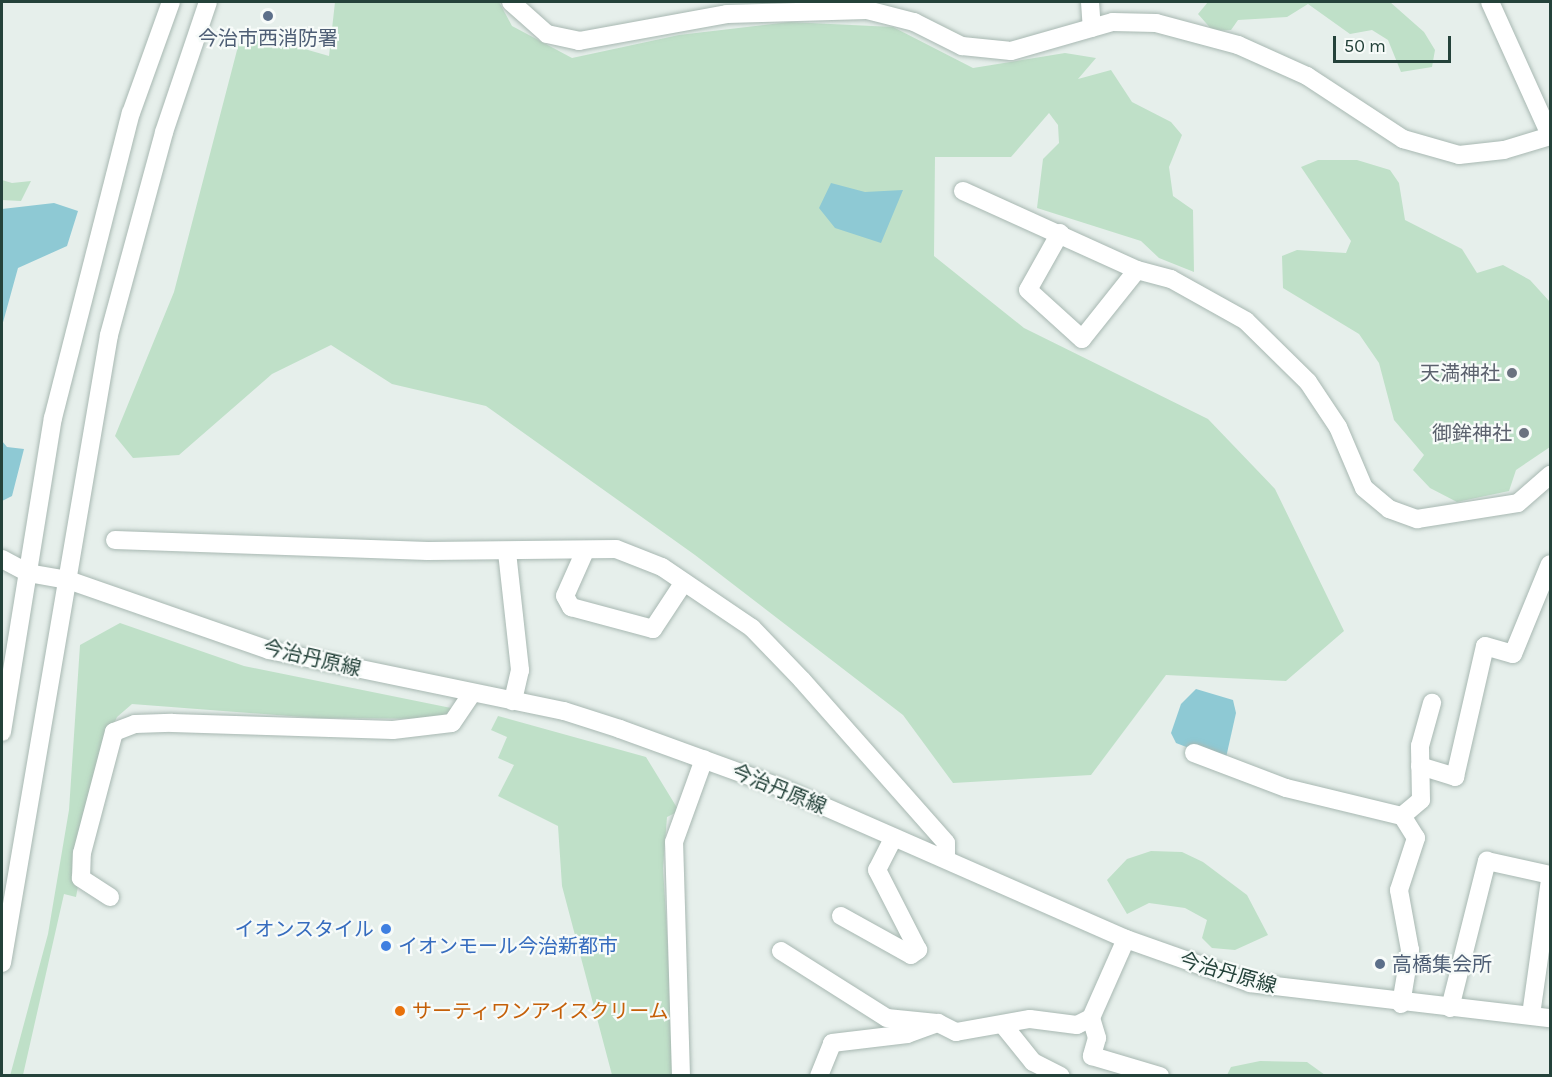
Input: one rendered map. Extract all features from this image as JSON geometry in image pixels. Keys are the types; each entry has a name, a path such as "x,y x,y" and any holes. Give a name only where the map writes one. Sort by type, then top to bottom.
{"street":[{"path":"2,732 53,418 131,113 171,2"},
{"path":"2,963 109,336 164,132 208,2"},
{"path":"511,2 547,34 579,41 727,14 823,6 867,10 914,22 962,46 1011,51 1113,22 1156,23 1238,45 1307,76 1403,139 1459,155 1504,150 1551,136 1490,2"},
{"path":"1090,2 1092,28"},
{"path":"963,191 1060,233 1137,270 1211,299 1276,347 1308,382 1338,427 1364,488 1389,509 1417,519 1518,503 1551,475"},
{"path":"1060,233 1028,290 1082,339 1137,270"},
{"path":"115,540 507,552 616,549 684,582 752,628 802,680 946,843 946,859"},
{"path":"585,550 565,596 571,607 653,629 684,582"},
{"path":"507,552 520,670 513,701"},
{"name":"今治丹原線","path":"2,559 28,573 68,580 268,650 575,715 704,759 946,859 1126,939 1250,983 1401,1004 1551,1018"},
{"path":"1420,766 1455,777 1485,646 1513,654 1551,564"},
{"path":"110,897 81,878 82,853 114,732 135,724 172,723 393,730 452,723 472,693"},
{"path":"1402,816 1421,800 1420,746 1432,703"},
{"path":"1194,753 1286,788 1402,816 1416,838 1399,890 1410,950 1401,1004"},
{"path":"681,1076 674,842 704,759"},
{"path":"841,916 911,955 918,950 876,870 893,838"},
{"path":"1450,1008 1487,861 1551,877 1530,1015"},
{"path":"781,951 887,1018 938,1023 956,1032 1004,1026 1030,1018 1077,1025 1091,1018 1126,939"},
{"path":"1091,1018 1097,1038 1092,1056 1160,1076"},
{"path":"819,1076 832,1042 907,1034 938,1023"},
{"path":"1004,1026 1033,1062 1061,1076"}],"green space":[{"path":"335,2 499,2 512,26 572,58 679,35 789,22 893,27 973,68 1065,53 1096,58 1078,79 1111,70 1132,102 1171,122 1182,135 1169,167 1173,196 1193,210 1194,272 1159,258 1141,241 1037,208 1043,159 1059,143 1058,125 1049,113 1011,157 935,157 934,256 1024,328 1208,419 1275,489 1344,631 1286,681 1166,675 1091,775 953,783 903,715 695,555 486,406 392,384 331,345 272,374 179,455 133,458 115,436 174,292 242,31 329,56"},
{"path":"1208,2 1390,2 1424,32 1435,50 1432,67 1401,72 1388,40 1372,30 1350,34 1308,4 1287,17 1238,20 1231,30 1213,31 1198,14"},
{"path":"1318,160 1357,160 1390,170 1399,183 1405,220 1462,249 1477,273 1503,265 1530,280 1550,302 1550,447 1516,470 1509,491 1457,502 1430,488 1413,470 1424,455 1394,420 1379,363 1359,334 1283,288 1282,256 1297,250 1346,253 1351,241 1301,167"},
{"path":"2,180 12,183 31,181 21,201 2,200"},
{"path":"120,623 244,666 456,709 446,719 316,718 132,704 117,717 105,742 76,897 64,894 23,1075 10,1076 48,934 69,810 80,645"},
{"path":"498,716 646,757 679,811 667,817 663,868 676,1075 612,1075 562,886 558,826 498,796 514,765 498,758 507,737 491,730"},
{"path":"1151,851 1182,852 1203,862 1247,895 1268,935 1235,950 1212,948 1202,938 1207,920 1185,908 1149,903 1127,914 1107,880 1127,859"},
{"path":"1260,1061 1307,1062 1325,1075 1227,1075 1231,1067"}],"water":[{"path":"831,183 865,192 903,190 881,243 835,228 819,208"},
{"path":"54,203 78,211 67,246 18,268 2,326 2,209"},
{"path":"2,441 7,447 24,449 12,496 2,501"},
{"path":"1196,689 1233,700 1236,713 1225,762 1176,743 1171,733 1181,704"}],"place":[{"name":"今治市西消防署","path":"268,16"},
{"name":"天満神社","path":"1512,373"},
{"name":"御鉾神社","path":"1524,433"},
{"name":"イオンスタイル","path":"386,929"},
{"name":"イオンモール今治新都市","path":"386,946"},
{"name":"高橋集会所","path":"1380,964"},
{"name":"サーティワンアイスクリーム","path":"400,1011"}]}
